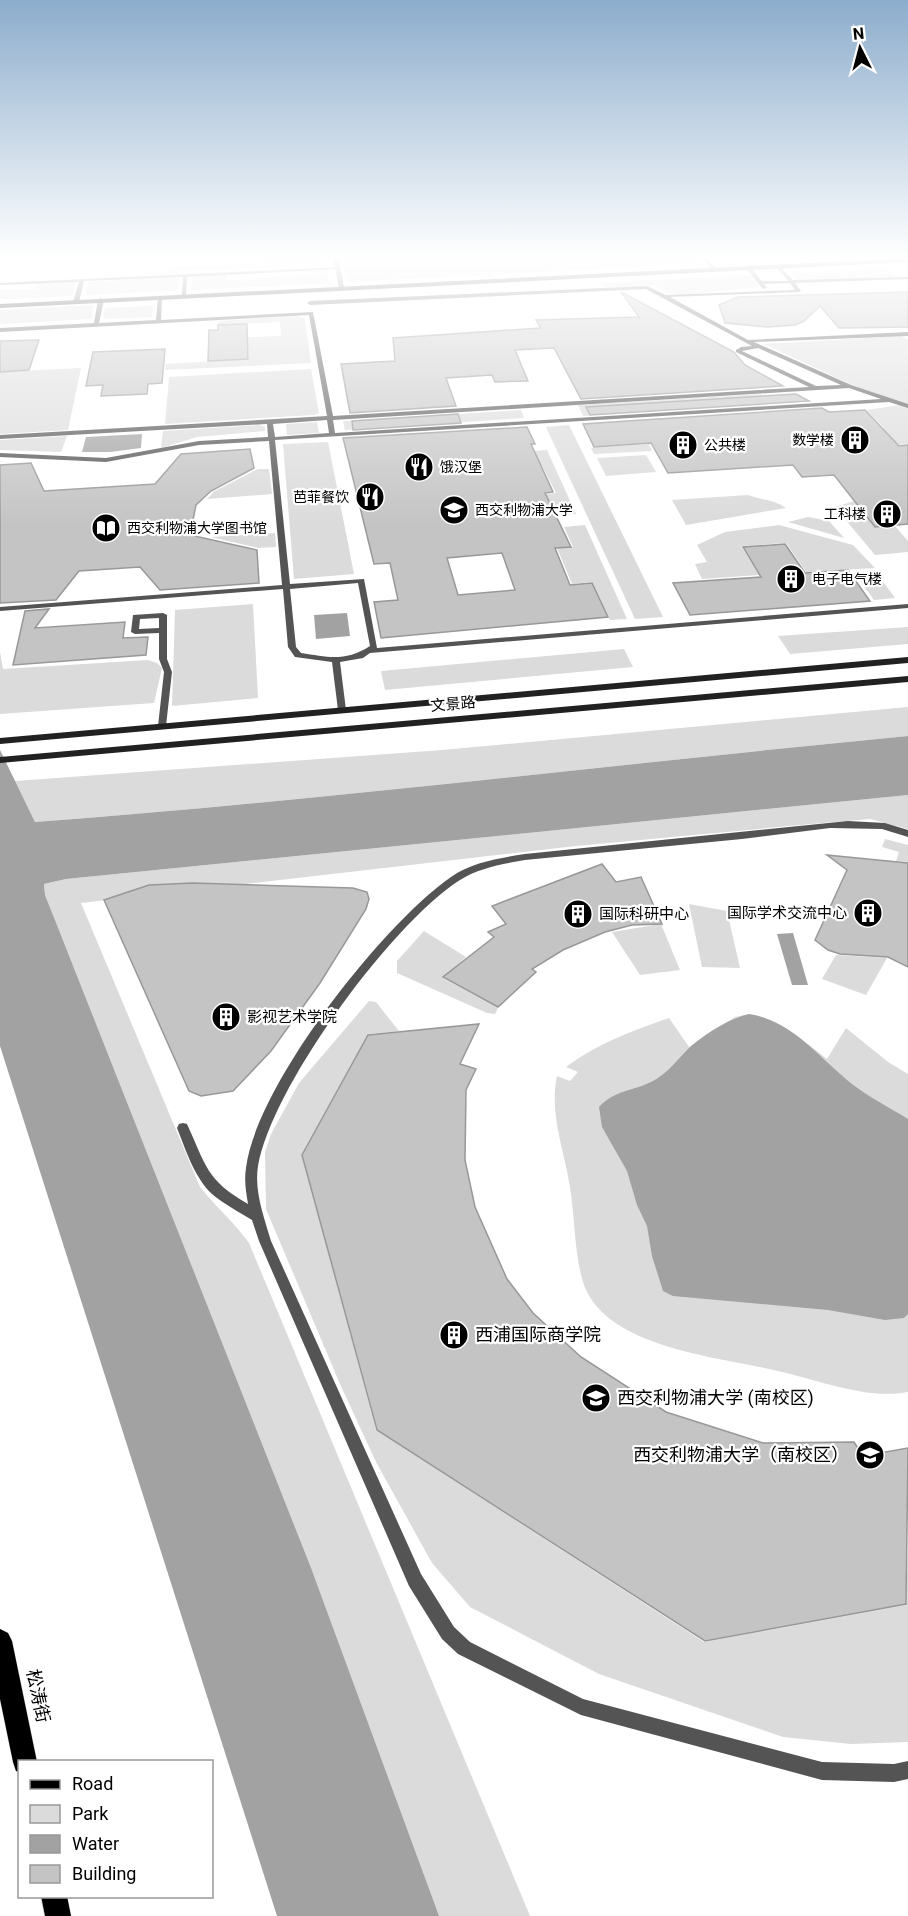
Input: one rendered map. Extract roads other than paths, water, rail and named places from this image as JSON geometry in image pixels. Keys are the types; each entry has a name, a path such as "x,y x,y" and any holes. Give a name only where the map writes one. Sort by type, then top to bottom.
{"main road":[{"name":"文景路","path":"3,740 908,660"},
{"name":"文景路","path":"4,760 908,679"},
{"name":"松涛街","path":"0,1641 25,1760"},
{"path":"54,1898 58,1916"}],"lane":[{"path":"317,346 332,435"},
{"path":"817,388 738,351 742,348 761,347 849,386 908,406"},
{"path":"0,437 849,386"},
{"path":"0,455 106,460 200,443 888,400"},
{"path":"565,404 573,419"},
{"path":"531,406 538,421"},
{"path":"0,609 286,586 361,581 374,648 360,656 336,660 298,655 292,647 286,586 272,438 270,422"},
{"path":"369,651 908,606"},
{"path":"162,726 168,672 163,659 163,630"},
{"path":"336,660 342,710"},
{"path":"908,834 884,826 833,827 553,854 499,862 457,877 428,901 364,966 273,1102 252,1163 251,1190 265,1241 415,1580 448,1633 464,1648 581,1707 822,1771 894,1773 908,1770"},
{"path":"183,1128 204,1179 217,1193 257,1216"}],"water":[{"path":"142,434 141,448 110,452 82,452 86,437"},
{"path":"347,613 350,636 316,639 314,615"},
{"path":"908,736 908,795 66,879 44,884 45,895 311,1568 439,1916 277,1916 0,1046 0,750 35,822 363,793"},
{"path":"793,933 808,985 792,985 777,934"},
{"path":"749,1014 765,1018 792,1032 852,1084 908,1119 908,1314 904,1318 885,1320 828,1310 673,1296 663,1291 652,1256 647,1226 637,1205 627,1171 602,1127 599,1107 611,1097 658,1078 701,1038 724,1024"}],"place":[{"name":"数学楼","path":"855,440"},
{"name":"公共楼","path":"683,445"},
{"name":"饿汉堡","path":"419,467"},
{"name":"芭菲餐饮","path":"370,497"},
{"name":"西交利物浦大学","path":"454,510"},
{"name":"工科楼","path":"887,514"},
{"name":"西交利物浦大学图书馆","path":"106,528"},
{"name":"电子电气楼","path":"791,579"},
{"name":"国际学术交流中心","path":"868,913"},
{"name":"国际科研中心","path":"578,914"},
{"name":"影视艺术学院","path":"226,1017"},
{"name":"西浦国际商学院","path":"454,1335"},
{"name":"西交利物浦大学 (南校区)","path":"596,1398"},
{"name":"西交利物浦大学（南校区）","path":"870,1455"}]}
